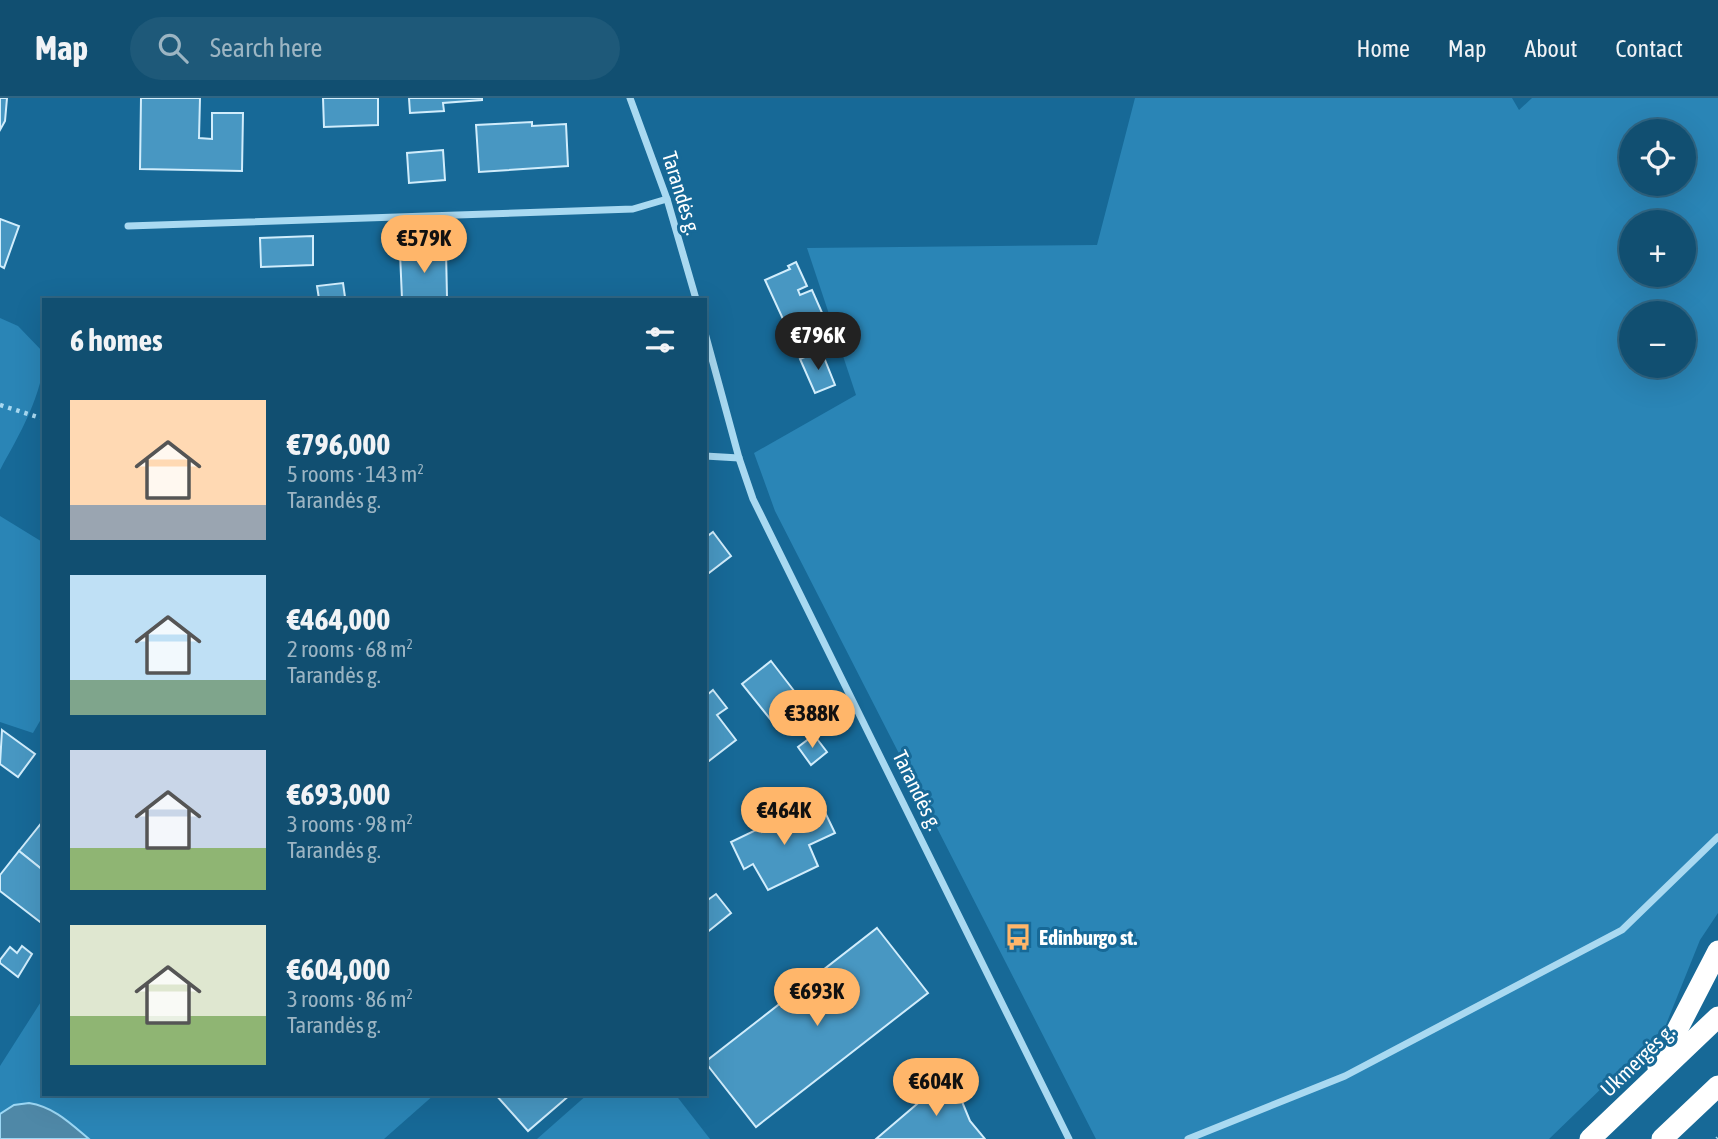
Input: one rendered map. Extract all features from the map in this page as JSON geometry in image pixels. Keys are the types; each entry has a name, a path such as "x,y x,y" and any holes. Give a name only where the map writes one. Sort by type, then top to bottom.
{"highway":[{"path":"1651,1081 1718,951"},
{"name":"Ukmergės g.","path":"1590,1139 1718,1017"},
{"path":"1662,1139 1718,1086"}],"street":[{"name":"Tarandės g.","path":"631,98 667,199 696,298"},
{"path":"128,226 633,209 667,199"},
{"name":"Tarandės g.","path":"707,340 753,499 1069,1139"},
{"path":"707,456 739,458"},
{"path":"1188,1139 1345,1076 1622,930 1718,837"}],"path":[{"path":"0,405 42,418"}],"shaded area":[{"path":"1135,98 1512,98 1519,110 1532,98 1718,98 1718,913 1700,940 1665,1027 1549,1139 1096,1139 775,511 754,453 856,395 807,248 1097,245"},
{"path":"0,318 18,326 42,351 42,373 35,399 0,470"},
{"path":"0,516 42,542 42,717 33,733 0,722"},
{"path":"42,1000 42,1096 433,1096 384,1139 89,1139 48,1109 26,1105 0,1114 0,1066"},
{"path":"586,1096 677,1096 710,1139 537,1139"},
{"path":"29,1103 54,1112 89,1139 0,1139 0,1114 14,1105"}],"building":[{"path":"0,98 7,98 5,121 0,130"},
{"path":"141,98 200,98 199,138 212,139 212,113 243,113 242,171 140,169"},
{"path":"323,98 378,98 378,125 324,127"},
{"path":"409,98 482,100 443,103 444,111 410,113"},
{"path":"532,122 532,126 566,124 568,166 479,172 476,125"},
{"path":"443,150 445,180 409,183 407,153"},
{"path":"0,219 19,226 4,268 0,266"},
{"path":"313,236 313,265 261,267 260,238"},
{"path":"446,251 447,297 402,298 400,253"},
{"path":"796,262 807,286 798,290 800,295 812,290 823,315 788,330 765,280 790,269 788,266"},
{"path":"343,283 345,297 319,298 317,286"},
{"path":"824,317 834,339 799,355 789,333"},
{"path":"821,350 835,385 815,393 800,359"},
{"path":"713,532 731,556 707,574 707,536"},
{"path":"771,661 798,696 793,700 802,712 779,730 742,684"},
{"path":"713,690 727,708 717,715 736,740 707,762 707,695"},
{"path":"2,730 35,754 18,777 0,764"},
{"path":"814,735 827,752 811,765 798,747"},
{"path":"821,804 835,833 809,845 818,866 768,890 753,864 744,869 731,842 760,828 762,832"},
{"path":"42,822 42,869 19,851"},
{"path":"19,851 42,869 42,923 0,891 0,875"},
{"path":"716,894 731,913 707,932 707,901"},
{"path":"877,928 928,993 756,1127 707,1065 707,1060"},
{"path":"22,946 32,954 18,977 0,963 0,960 10,947 17,953"},
{"path":"951,1075 970,1121 985,1139 876,1139"},
{"path":"497,1096 569,1096 528,1131"}],"place":[{"name":"Edinburgo st.","path":"1018,937"}]}
